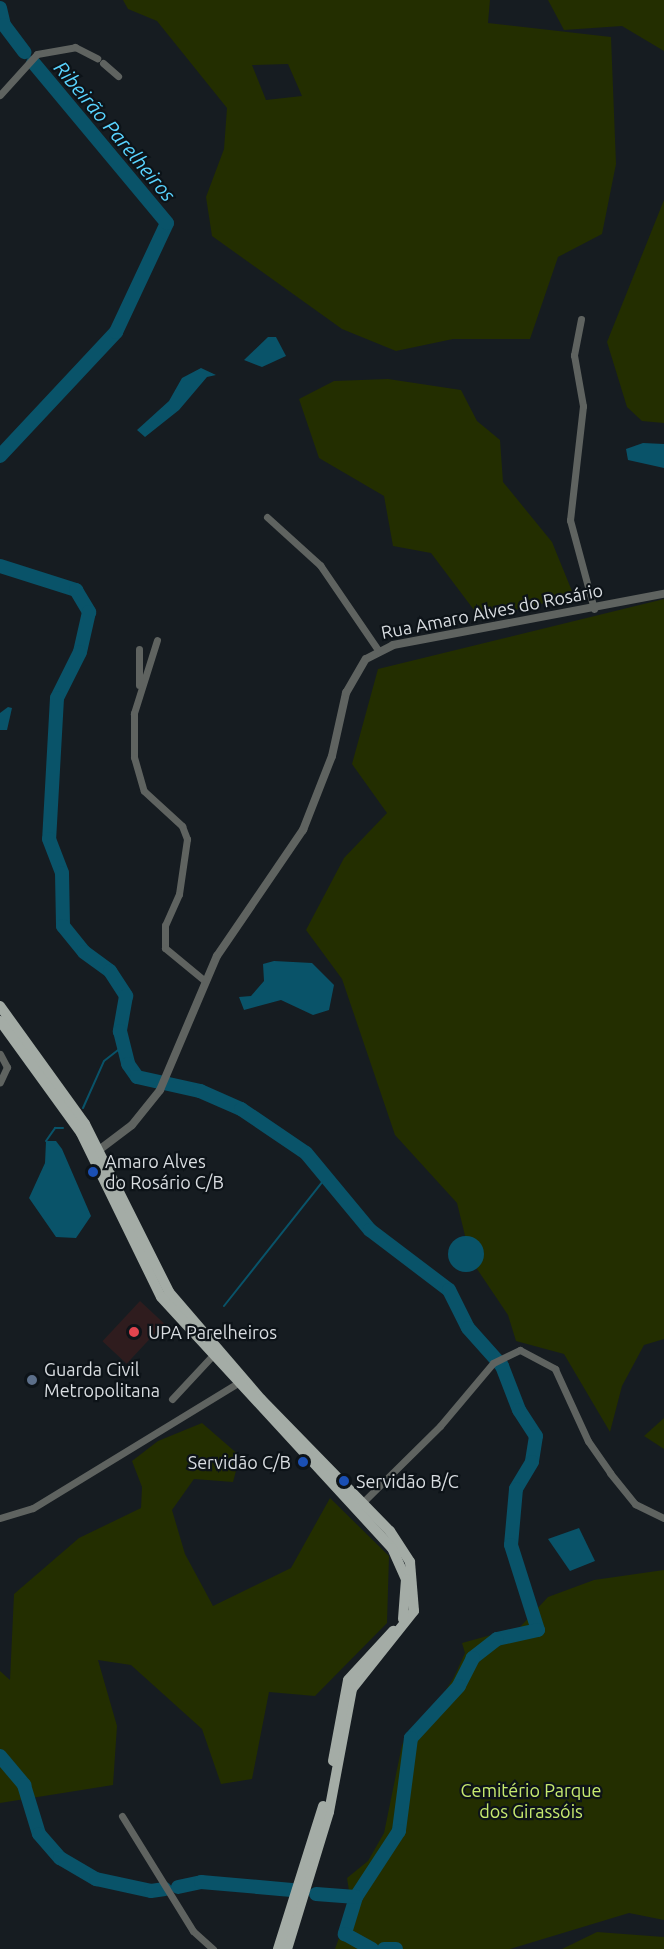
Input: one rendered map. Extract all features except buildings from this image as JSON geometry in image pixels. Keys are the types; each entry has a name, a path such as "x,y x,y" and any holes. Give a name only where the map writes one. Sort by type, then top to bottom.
{"main road":[{"path":"0,1006 95,1153 154,1269 258,1402 410,1562 414,1611 352,1689 329,1812 286,1949"},
{"path":"0,1021 95,1153 154,1286 236,1384 258,1402"},
{"path":"278,1949 324,1804 346,1687 407,1609 402,1566 359,1506"}],"street":[{"path":"0,94 37,54 75,47 100,61 118,76"},
{"path":"581,319 574,355 584,399 570,520 594,609"},
{"path":"267,517 320,565 378,650"},
{"name":"Rua Amaro Alves do Rosário","path":"95,1153 132,1125 160,1090 173,1065 205,981 246,909 303,830 332,756 348,687 378,650 664,594"},
{"path":"138,690 158,640"},
{"path":"139,649 138,690 132,730 140,781 156,808 182,826 187,839 179,894 163,937 172,958 205,981"},
{"path":"0,1054 7,1067 0,1082"},
{"path":"359,1506 493,1363 503,1355 520,1350 545,1359 610,1473 635,1504 664,1518"},
{"path":"172,1399 212,1356"},
{"path":"0,1518 33,1508 236,1384"},
{"path":"122,1816 193,1930 213,1949"}],"shaded area":[{"name":"UPA Parelheiros","path":"140,1301 164,1324 127,1364 102,1341"}],"green space":[{"path":"123,0 490,0 488,23 611,37 616,164 602,234 558,257 530,339 453,339 396,351 342,329 212,236 206,197 224,149 227,108 157,21 128,9","holes":["288,64 302,96 266,100 252,65"]},
{"path":"548,0 664,0 664,51 622,26 564,30"},
{"path":"664,200 664,423 642,421 627,407 607,342"},
{"path":"388,379 461,390 477,421 500,440 503,482 552,542 574,596 480,618 431,553 393,546 384,496 319,458 299,399 334,381"},
{"path":"664,599 664,1339 644,1345 622,1386 610,1432 564,1354 516,1341 508,1315 471,1260 457,1203 395,1135 342,979 306,930 344,858 387,813 352,764 378,669"},
{"path":"664,1418 664,1449 644,1436"},
{"path":"202,1423 240,1456 233,1482 194,1479 172,1510 185,1554 213,1606 291,1568 330,1498 389,1556 387,1623 315,1696 269,1692 252,1779 221,1784 202,1729 131,1665 98,1660 117,1726 113,1785 0,1803 0,1671 10,1680 14,1594 79,1538 141,1508 142,1487 132,1461 158,1441"},
{"name":"Cemitério Parque dos Girassóis","path":"664,1570 664,1920 629,1913 510,1949 335,1949 351,1904 347,1878 368,1861 384,1833 402,1745 409,1732 426,1722 454,1677 465,1653 462,1643 520,1627 548,1597 594,1580"},
{"path":"597,1932 664,1937 664,1949 562,1949"}],"water":[{"path":"268,337 276,337 286,356 262,367 244,360"},
{"path":"201,368 216,375 207,377 179,410 145,437 137,430 169,401 182,378"},
{"path":"643,443 664,444 664,468 628,460 626,449"},
{"path":"8,707 12,708 7,730 0,730 0,713"},
{"path":"274,961 312,963 334,985 329,1010 313,1015 281,1000 244,1010 239,997 251,996 264,981 263,964"},
{"path":"46,1141 56,1141 62,1149 91,1216 76,1238 56,1237 29,1198 45,1163"},
{"path":"466,1236 479,1241 484,1254 479,1267 466,1272 453,1267 448,1254 453,1241"},
{"path":"579,1528 595,1561 570,1571 548,1539"}],"waterway":[{"name":"Ribeirão Parelheiros","path":"0,8 4,25 24,52"},
{"name":"Ribeirão Parelheiros","path":"0,456 116,332 167,223 33,62"},
{"name":"Ribeirão Parelheiros","path":"0,566 76,590 89,612 80,652 57,698 49,839 62,873 63,926 84,952 110,971 126,996 120,1031 128,1064 137,1077 200,1091 241,1109 306,1153 370,1230 449,1290 468,1328 502,1366 519,1410 536,1436 532,1462 516,1489 511,1545 538,1630 497,1639 473,1658 459,1686 411,1738 399,1831 356,1897 345,1934 372,1949"},
{"path":"83,1108 104,1061 123,1046"},
{"path":"46,1141 55,1128 63,1128"},
{"path":"224,1306 327,1176"},
{"path":"0,1756 24,1785 39,1834 60,1858 96,1879 151,1891 165,1889"},
{"path":"178,1887 201,1882 292,1890"},
{"path":"316,1894 356,1897"},
{"name":"Ribeirão Parelheiros","path":"384,1949 396,1949"}],"place":[{"name":"Amaro Alves do Rosário C/B","path":"93,1172"},
{"name":"UPA Parelheiros","path":"134,1332"},
{"name":"Guarda Civil Metropolitana","path":"32,1380"},
{"name":"Servidão C/B","path":"303,1462"},
{"name":"Servidão B/C","path":"344,1481"}]}
